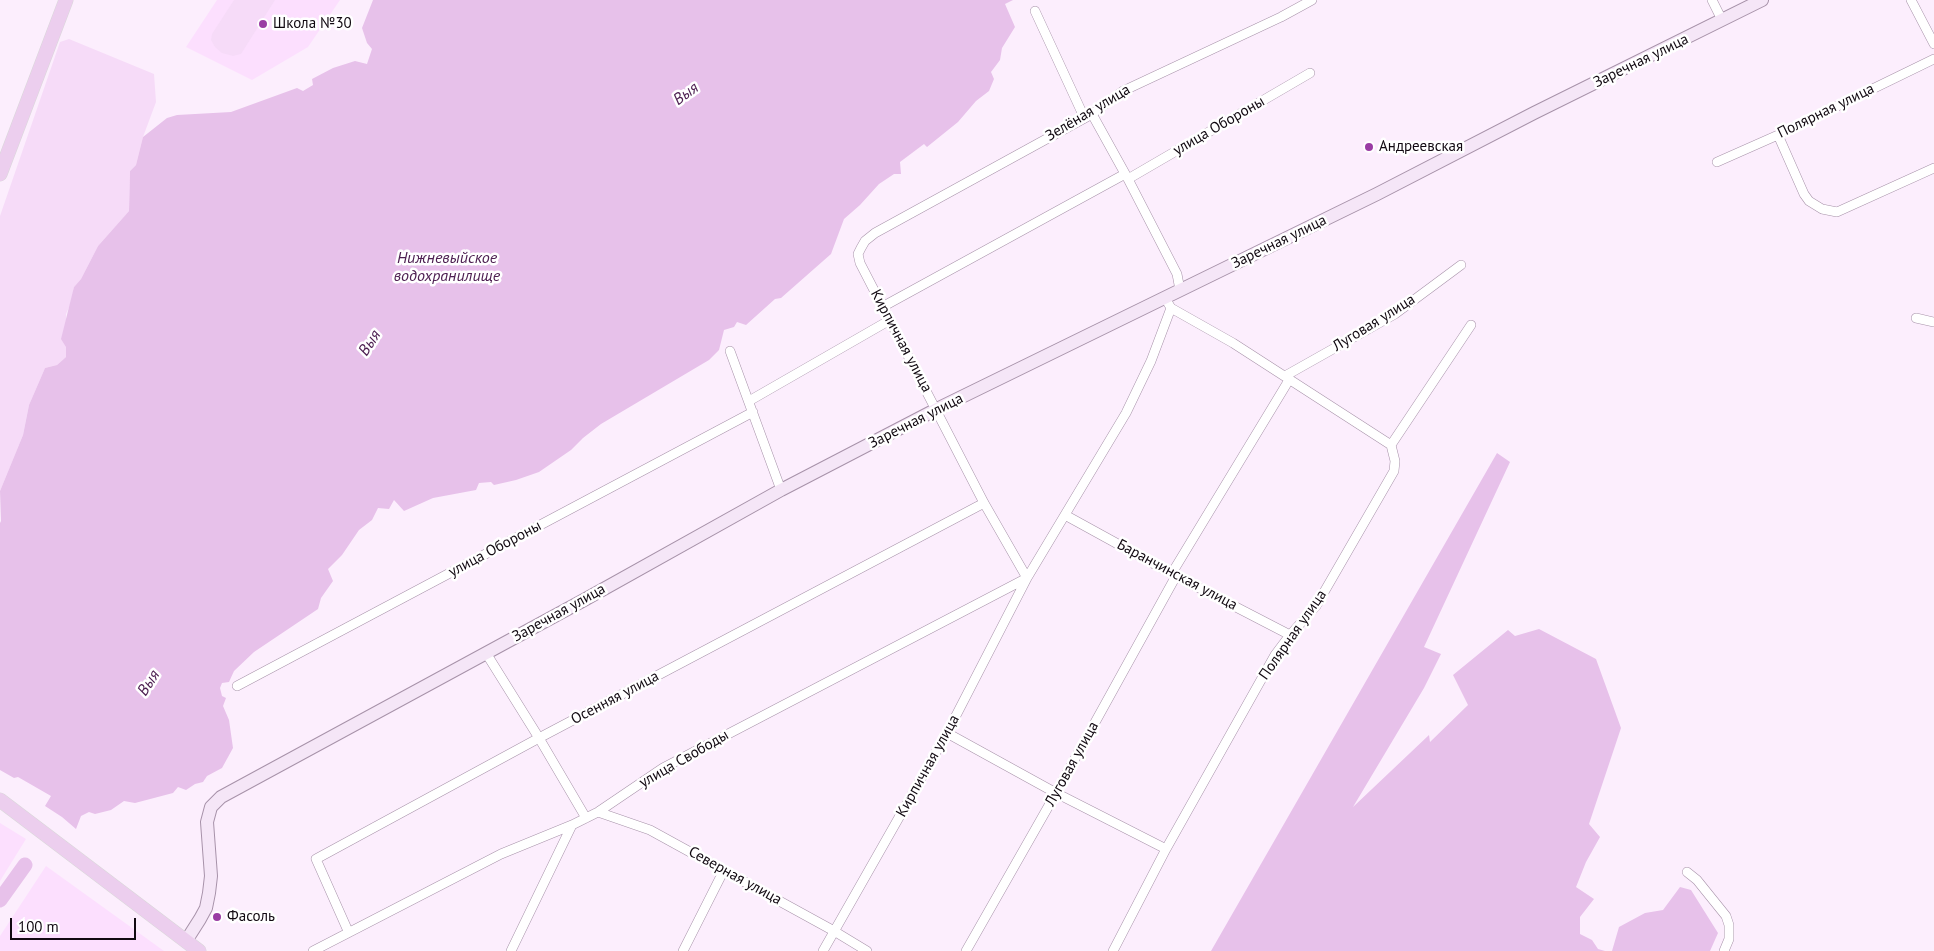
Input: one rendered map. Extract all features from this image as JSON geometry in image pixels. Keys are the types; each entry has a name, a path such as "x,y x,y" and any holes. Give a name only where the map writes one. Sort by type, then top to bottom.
{"main road":[{"path":"0,174 66,0"},
{"path":"0,800 199,951"}],"street":[{"name":"Зелёная улица","path":"860,263 858,254 861,248 865,241 876,233 1088,116 1123,91 1281,17 1312,0"},
{"path":"1712,0 1722,20"},
{"name":"Заречная улица","path":"186,941 200,919 209,893 211,876 207,822 211,807 221,797 781,490 937,409 1168,303 1180,290 1762,0"},
{"path":"1911,0 1934,44"},
{"path":"1035,11 1088,116 1127,177 1176,274 1180,290"},
{"name":"Полярная улица","path":"1717,162 1778,135 1934,59"},
{"name":"улица Обороны","path":"884,306 1127,177 1310,73"},
{"path":"1778,135 1804,194 1809,201 1822,209 1837,212 1844,210 1934,168"},
{"name":"Кирпичная улица","path":"860,263 884,306 984,503 1027,578"},
{"name":"Луговая улица","path":"966,951 1056,793 1174,574 1287,378 1395,314 1461,265"},
{"path":"1168,303 1391,445 1472,325"},
{"name":"Кирпичная улица","path":"823,951 947,733 1027,578 1126,413 1151,361 1168,303"},
{"path":"1916,318 1934,322"},
{"path":"749,401 890,320"},
{"path":"730,351 781,490"},
{"name":"улица Обороны","path":"237,686 753,412"},
{"name":"Полярная улица","path":"1114,951 1166,850 1275,655 1316,606 1394,471 1395,461 1391,445"},
{"name":"Осенняя улица","path":"348,931 316,860 539,738 984,503"},
{"name":"Баранчинская улица","path":"1065,514 1290,635"},
{"name":"улица Свободы","path":"312,951 501,854 572,825 598,812 662,768 1027,578"},
{"path":"486,653 586,818"},
{"path":"947,733 1056,793 1166,850"},
{"name":"Северная улица","path":"598,812 650,830 867,951"},
{"path":"511,951 572,825"},
{"path":"683,951 724,870"},
{"path":"1687,872 1697,880 1726,916 1729,925 1729,939 1724,951"}],"shaded area":[{"name":"Школа №30","path":"217,0 340,0 308,47 252,80 186,47"},
{"path":"234,0 275,0 241,54 233,56 222,53 211,40 212,34"},
{"path":"69,39 154,74 156,102 143,137 136,165 130,171 129,211 98,246 81,279 74,287 72,301 66,314 66,357 57,365 45,368 29,405 23,435 0,491 0,216 60,42"},
{"path":"0,823 26,839 0,881"},
{"path":"46,866 164,951 0,951 0,936"}],"water":[{"name":"Нижневыйское водохранилище","path":"373,0 1013,0 1005,4 1015,27 1002,48 1000,60 991,72 994,79 989,91 976,101 958,122 927,147 924,144 900,162 901,174 894,174 879,184 844,219 831,254 781,298 775,299 746,325 737,322 734,327 724,330 719,350 709,360 601,424 571,450 539,472 494,485 491,482 479,483 476,490 433,498 404,511 394,500 389,509 378,508 372,520 359,530 342,555 328,569 333,581 321,598 318,609 254,652 234,671 229,682 222,683 220,688 222,696 226,698 223,706 229,720 233,748 222,768 207,776 203,782 195,784 186,790 178,787 173,793 135,803 124,801 111,810 95,814 89,812 81,816 76,829 45,806 51,796 18,777 14,778 0,770 0,491 23,435 29,405 45,368 57,365 66,357 66,347 61,339 74,287 81,279 98,246 129,211 130,171 136,165 143,137 167,118 177,115 231,112 297,88 303,91 313,85 312,79 333,68 355,61 367,64 372,49 367,43 362,28"},
{"path":"1497,453 1510,462 1424,647 1441,654 1424,688 1353,807 1429,735 1430,742 1468,705 1453,675 1508,630 1515,636 1539,629 1596,659 1621,728 1589,824 1600,837 1586,862 1576,887 1594,899 1580,917 1580,934 1592,940 1598,949 1605,951 1211,951"},
{"path":"1680,887 1691,890 1718,933 1710,951 1612,951 1619,927 1645,913 1663,910"}],"waterway":[{"name":"Выя","path":"0,900 25,865"}],"place":[{"name":"Школа №30","path":"263,24"},
{"name":"Андреевская","path":"1369,147"},
{"name":"Фасоль","path":"217,917"}]}
